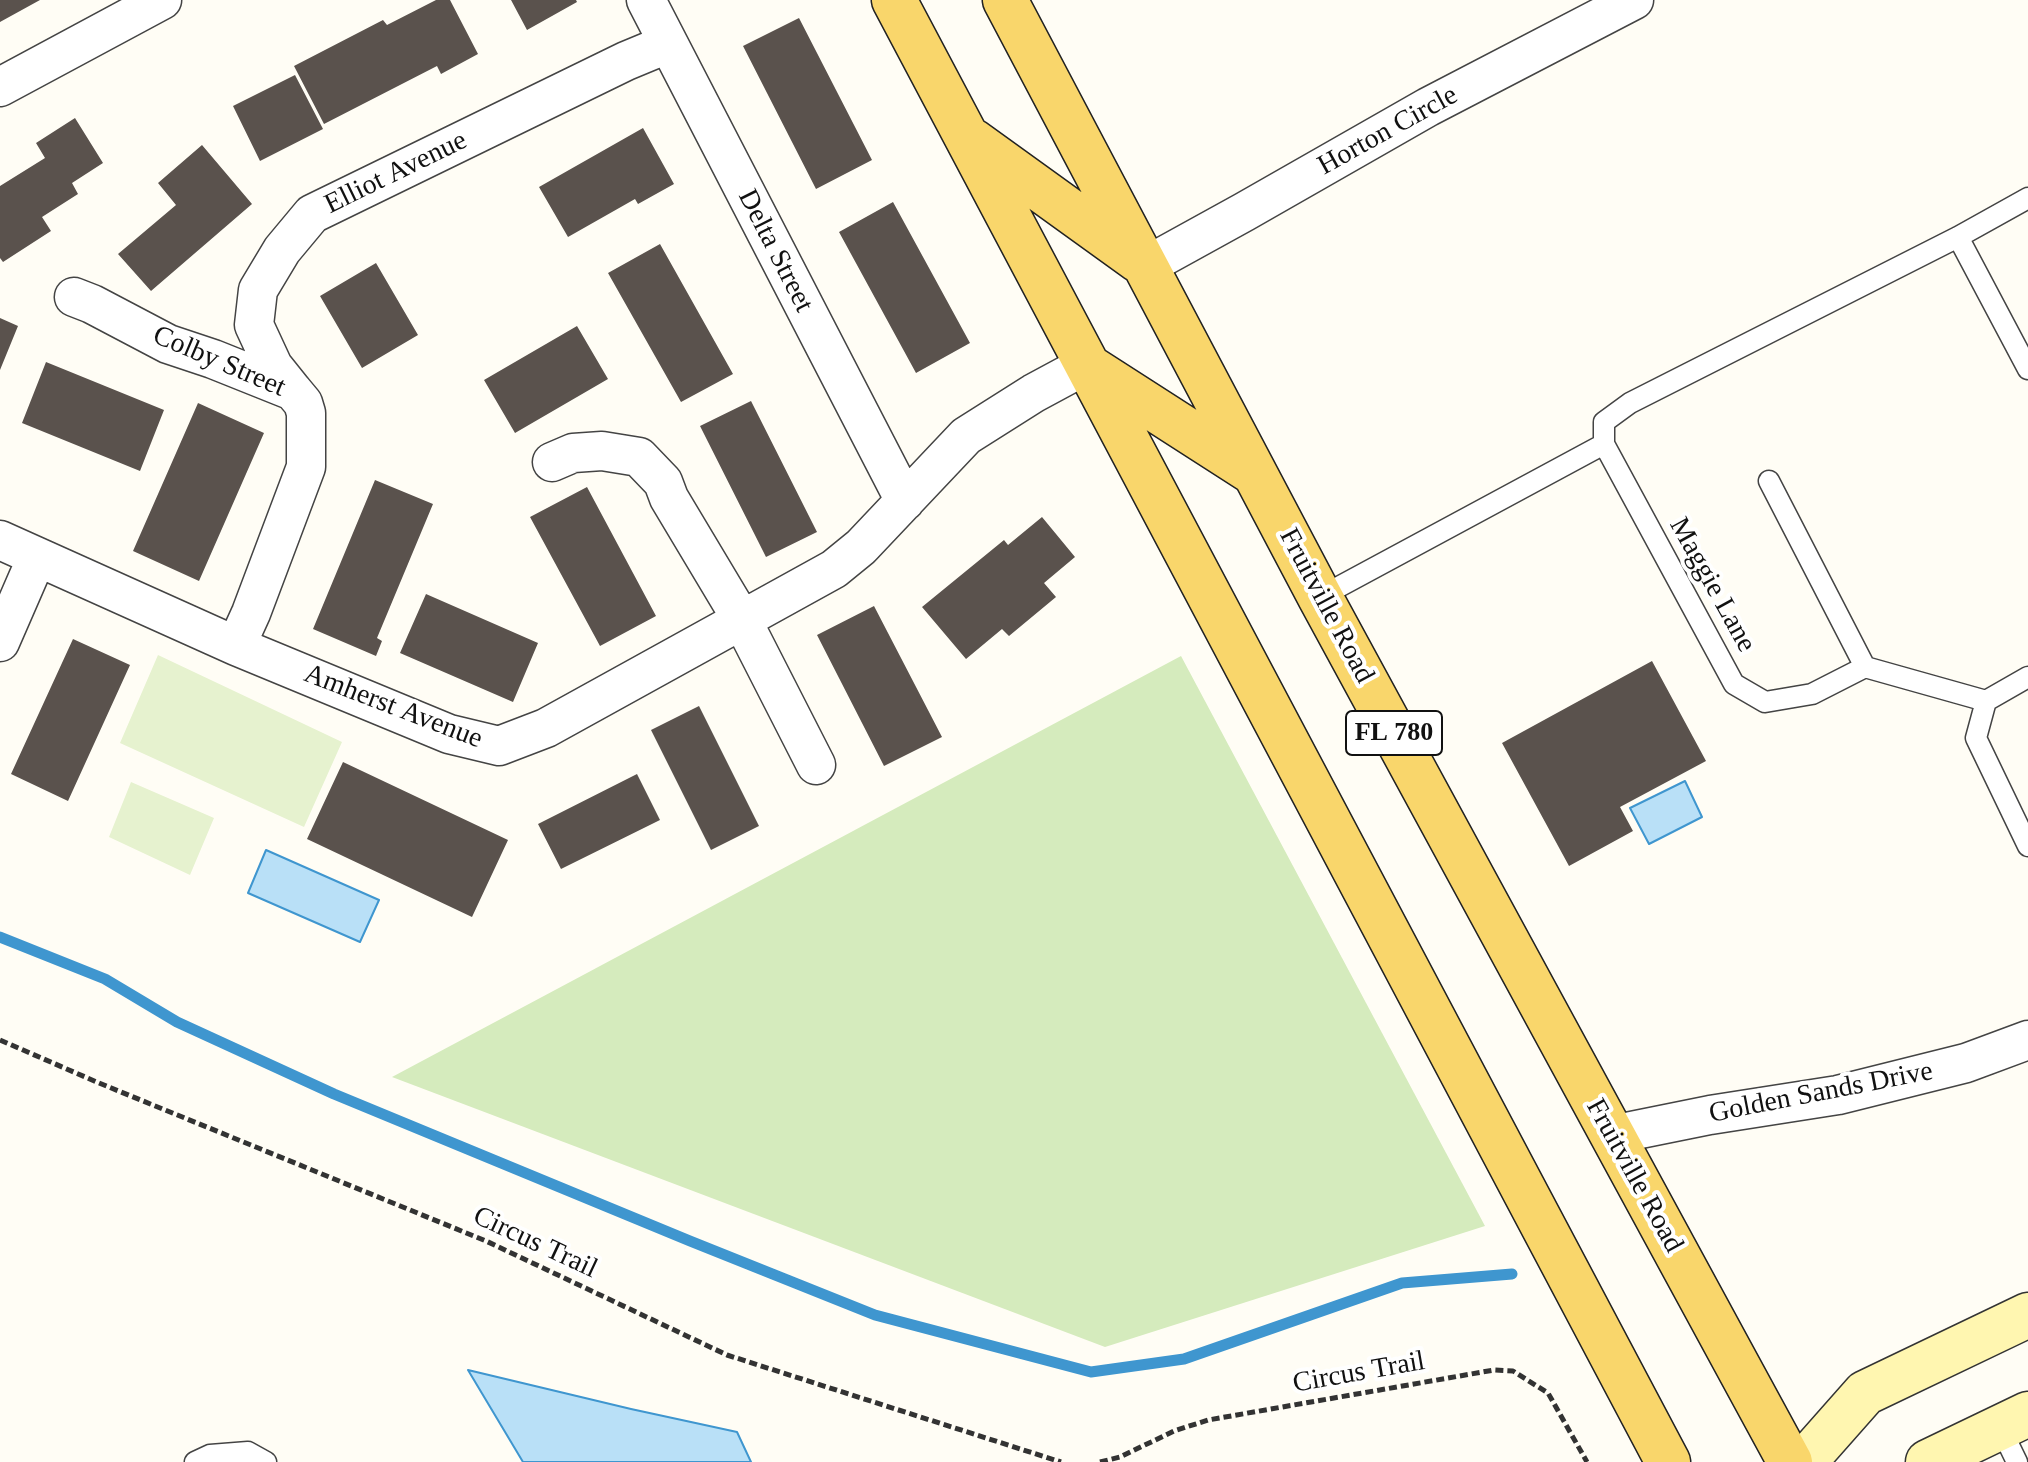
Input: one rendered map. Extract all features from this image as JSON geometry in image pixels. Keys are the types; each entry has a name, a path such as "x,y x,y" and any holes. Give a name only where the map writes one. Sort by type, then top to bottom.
{"main road":[{"path":"894,0 1668,1462"},
{"name":"Fruitville Road","path":"1005,0 1320,597 1790,1462"},
{"path":"965,134 1146,266"},
{"path":"1086,365 1256,474"},
{"path":"1804,1462 1865,1393 2028,1315"},
{"path":"1928,1462 2015,1434"}],"street":[{"path":"0,87 162,0"},
{"name":"Delta Street","path":"646,0 905,501"},
{"name":"Horton Circle","path":"1146,266 1428,107 1634,0"},
{"name":"Elliot Avenue","path":"293,391 273,366 254,325 258,290 282,250 312,214 667,44"},
{"name":"Colby Street","path":"74,297 168,344 293,391 303,403 306,413 306,467 236,646"},
{"name":"Amherst Avenue","path":"0,540 236,646 449,734 499,746 546,728 834,569 861,547 966,436 1086,365"},
{"path":"552,462 573,453 602,451 639,457 663,482 669,498 742,620 816,765"},
{"path":"0,642 37,557"},
{"name":"Golden Sands Drive","path":"1611,1135 1710,1115 1838,1095 1966,1063 2028,1040"}],"lane":[{"path":"1320,597 1604,444 1604,422 1630,403 1958,237 2028,198"},
{"path":"1958,237 2028,369"},
{"name":"Maggie Lane","path":"1604,444 1734,684 1765,702 1812,694 1865,667"},
{"path":"1769,481 1865,667 1986,701"},
{"path":"2028,677 1986,701 1976,738 2028,846"},
{"path":"195,1462 210,1455 248,1452 266,1462"}],"path":[{"name":"Circus Trail","path":"0,1040 486,1241 727,1355 1061,1462"},
{"name":"Circus Trail","path":"1100,1462 1120,1457 1174,1431 1208,1420 1494,1370 1513,1371 1548,1393 1587,1462"}],"green space":[{"path":"158,655 342,742 304,827 120,743"},
{"path":"1181,656 1485,1226 1105,1347 392,1077"},
{"path":"131,782 214,818 190,875 109,837"}],"water":[{"path":"1685,781 1702,817 1649,844 1630,808"},
{"path":"266,850 379,900 360,942 248,893"},
{"path":"468,1370 737,1432 751,1462 523,1462"}],"building":[{"path":"0,0 40,0 0,22"},
{"path":"436,0 450,0 478,54 441,74 437,66 324,124 294,66 383,20 387,25"},
{"path":"511,0 576,0 577,2 527,30"},
{"path":"799,18 872,160 816,189 743,46"},
{"path":"295,75 323,129 260,161 233,106"},
{"path":"75,118 103,163 72,183 78,194 42,217 51,231 3,262 0,258 0,186 45,158 36,143"},
{"path":"643,128 674,184 638,204 635,199 568,237 539,187"},
{"path":"202,145 252,204 151,291 118,254 176,205 158,183"},
{"path":"893,202 970,343 916,373 839,232"},
{"path":"660,244 733,374 681,402 608,273"},
{"path":"376,263 418,335 362,368 320,296"},
{"path":"0,318 18,326 0,370"},
{"path":"577,326 608,379 515,433 484,380"},
{"path":"46,362 164,410 140,471 22,423"},
{"path":"751,401 817,532 766,557 700,426"},
{"path":"198,403 264,433 199,581 133,551"},
{"path":"375,480 433,504 377,638 382,641 376,656 313,629"},
{"path":"587,487 656,616 600,646 530,517"},
{"path":"1042,517 1075,557 1044,583 1056,597 1009,636 1002,629 966,659 922,607 1004,540 1008,545"},
{"path":"426,594 538,643 513,702 400,653"},
{"path":"874,606 942,737 884,766 817,635"},
{"path":"73,639 130,665 68,801 11,774"},
{"path":"1652,661 1706,761 1620,807 1633,831 1569,866 1502,743"},
{"path":"699,706 759,826 711,850 651,730"},
{"path":"343,762 508,840 472,917 307,839"},
{"path":"637,774 660,820 561,869 538,824"}],"waterway":[{"path":"0,937 105,979 177,1022 334,1094 875,1315 1091,1372 1184,1359 1402,1283 1512,1274"}]}
